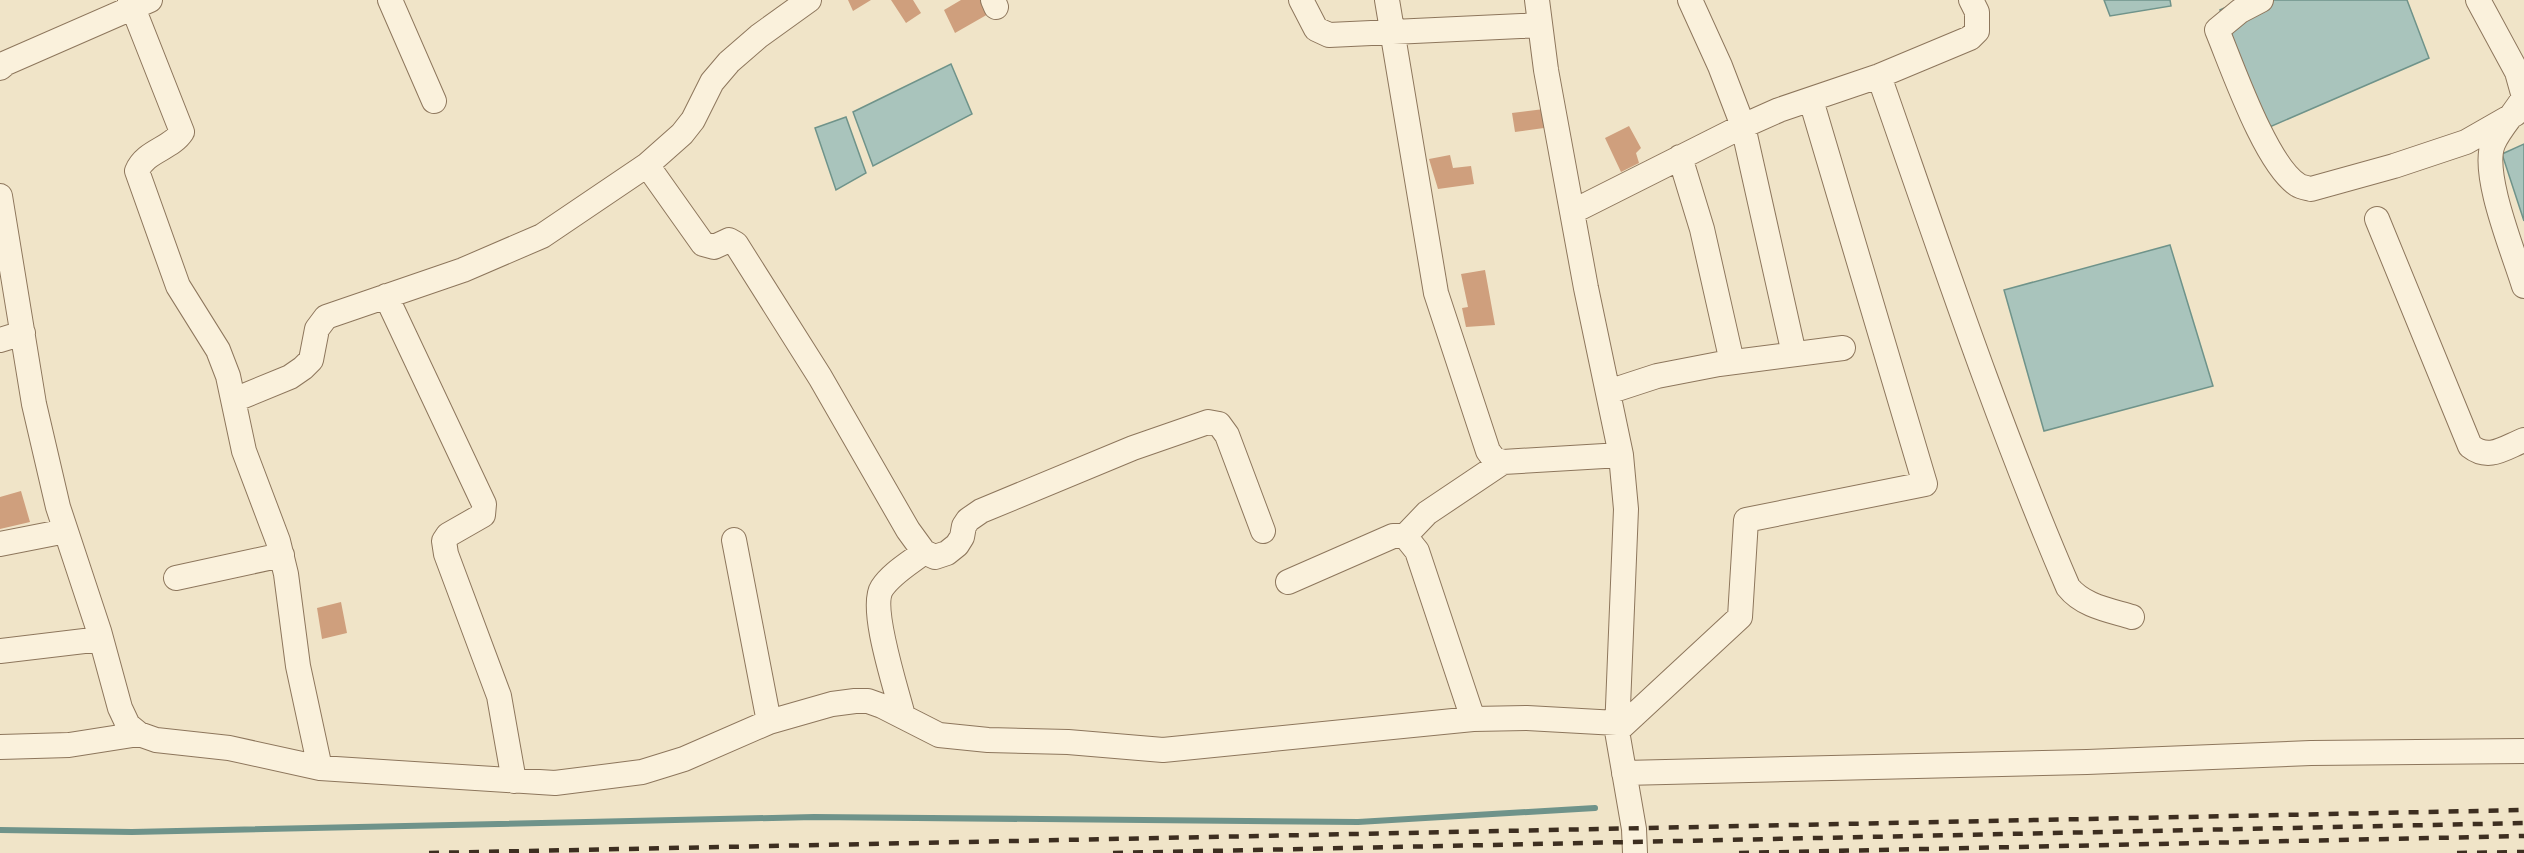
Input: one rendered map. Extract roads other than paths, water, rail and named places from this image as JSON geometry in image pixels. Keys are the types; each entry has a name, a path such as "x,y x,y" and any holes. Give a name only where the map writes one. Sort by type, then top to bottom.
{"street":[{"path":"390,0 434,101"},
{"path":"234,400 290,377 303,368 311,360 317,329 326,317 463,270 542,236 647,165 682,134 693,120 712,82 729,62 759,36 809,0"},
{"path":"1301,0 1316,29 1329,35 1540,26"},
{"path":"1387,0 1436,293 1488,452 1494,459 1503,462 1621,455"},
{"path":"1537,0 1546,70 1572,212 1621,455 1626,509 1617,727 1634,829 1635,853"},
{"path":"1690,0 1720,66 1743,126 1794,354"},
{"path":"1572,212 1779,110 1880,76 1970,38 1977,32 1979,22 1971,0"},
{"path":"2261,0 2240,11 2217,30 2265,142 2289,177 2298,185 2311,189 2441,151 2466,141 2515,114"},
{"path":"0,68 6,63 138,2 182,132 178,138 141,162 137,171 178,286 218,350 234,400 244,451 278,541 298,666 320,768"},
{"path":"2485,2 2523,86 2524,97 2515,114 2494,141 2489,156 2490,174 2524,286"},
{"path":"1880,76 1936,239 2034,507 2068,586 2076,596 2084,600 2132,617"},
{"path":"0,196 11,336 34,404 66,531 101,639 120,708 128,725 139,734 156,740 229,748 320,768 555,783 642,772 684,759 769,722 832,704 855,701 868,701 882,706 939,735 988,741 1068,742 1163,750 1473,719 1527,718 1617,727 1740,617 1746,520 1925,484 1811,100"},
{"path":"1680,157 1702,229 1732,362"},
{"path":"647,165 703,244 714,247 729,240 736,244 820,377 908,530 924,552 935,557 946,553 963,537 964,526 969,519 981,511 1133,448 1208,422 1219,424 1227,435 1263,531"},
{"path":"2377,219 2470,446 2480,454 2490,454 2524,440"},
{"path":"386,296 484,504 483,515 448,535 444,541 446,554 499,696 514,781"},
{"path":"1608,392 1657,376 1732,362 1843,348"},
{"path":"1288,582 1393,536 1405,536 1427,513 1503,462"},
{"path":"0,544 66,531"},
{"path":"1405,536 1416,551 1473,719"},
{"path":"734,540 769,722"},
{"path":"903,716 878,614 880,591 891,576 924,552"},
{"path":"176,578 282,555"},
{"path":"0,651 101,639"},
{"path":"0,747 69,744 139,734"},
{"path":"1624,773 2087,762 2311,753 2524,751"}],"water":[{"path":"2104,0 2170,0 2171,6 2110,16"},
{"path":"2242,0 2407,0 2429,58 2265,129 2220,10"},
{"path":"951,64 972,114 873,166 853,112"},
{"path":"846,117 866,173 836,190 815,128"},
{"path":"2524,144 2524,221 2502,154"},
{"path":"2170,245 2213,386 2044,431 2004,290"}],"waterway":[{"path":"0,830 132,832 814,817 1358,822 1595,808"}],"railway":[{"path":"429,853 2524,810"},
{"path":"1113,853 2524,823"},
{"path":"1739,853 2524,836"},
{"path":"2457,853 2524,852"}]}
